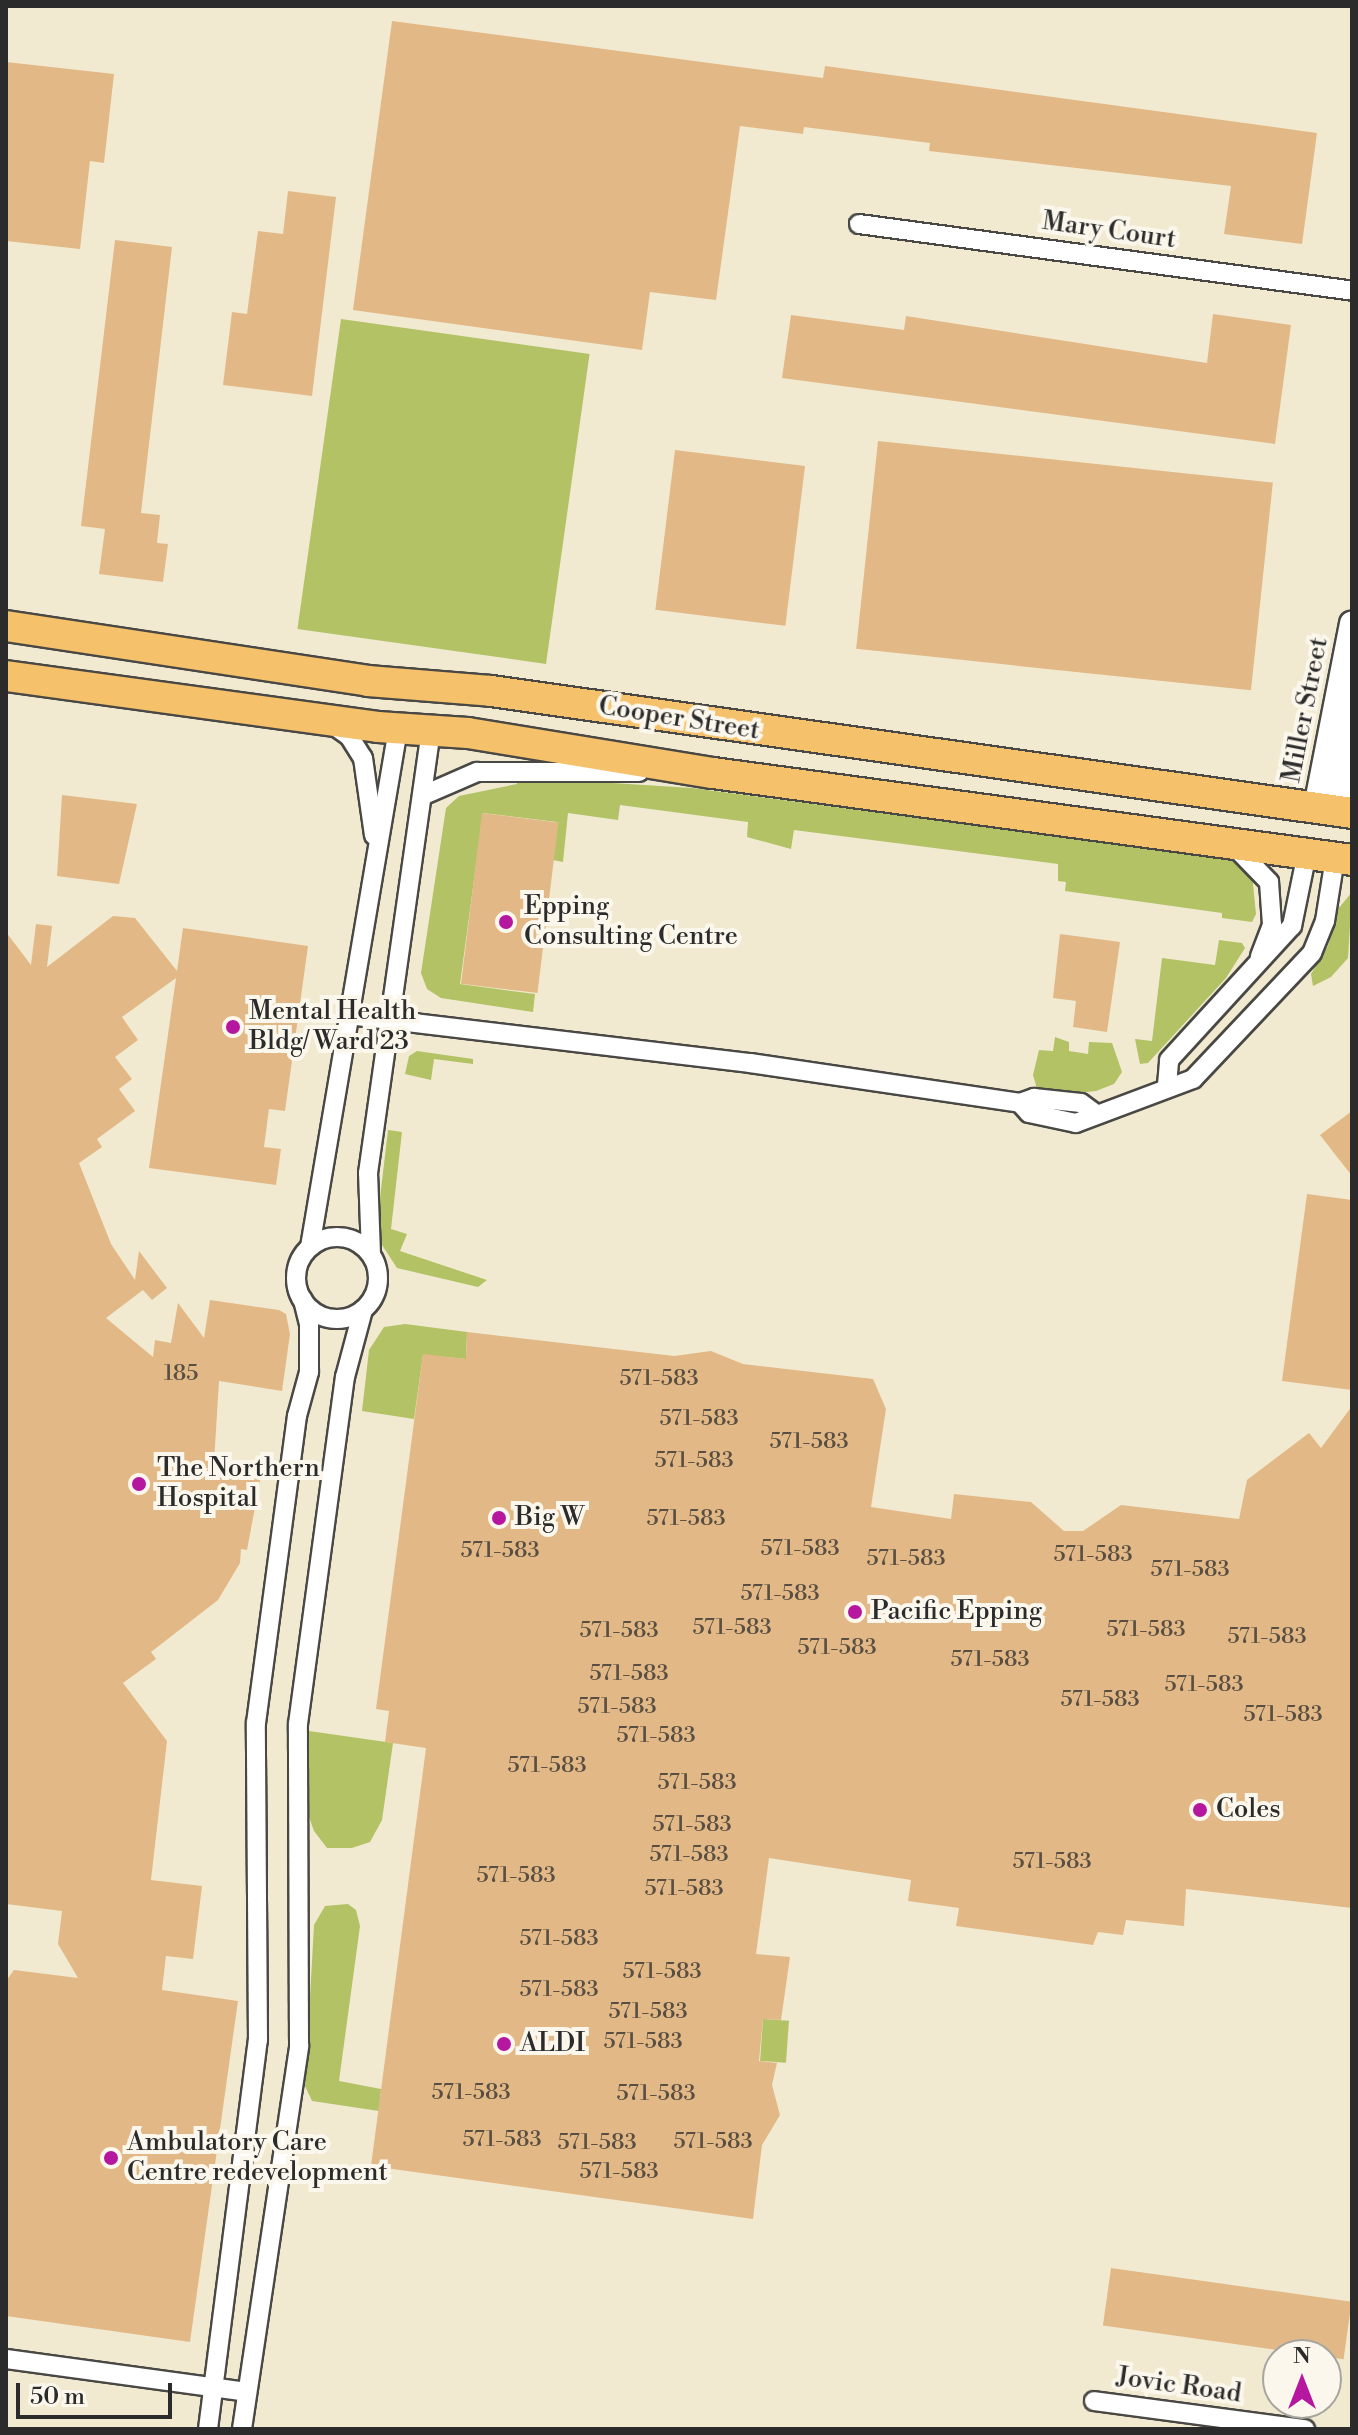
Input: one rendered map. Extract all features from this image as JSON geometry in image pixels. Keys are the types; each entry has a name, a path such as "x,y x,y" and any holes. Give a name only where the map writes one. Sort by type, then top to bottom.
{"main road":[{"name":"Cooper Street","path":"6,626 403,685 437,685 1336,811"},
{"name":"Cooper Street","path":"6,676 398,729 635,756 713,773 1331,857"},
{"path":"398,729 403,685"},
{"path":"431,731 437,685"},
{"path":"1331,857 1336,811"}],"street":[{"name":"Mary Court","path":"859,224 1352,291"},
{"name":"Miller Street","path":"1336,811 1352,623"},
{"name":"Miller Street","path":"1336,811 1352,634"},
{"path":"324,719 349,736 363,758 377,853"},
{"path":"208,2429 258,2040 256,1723 297,1416 309,1372 310,1336 297,1272 310,1247 398,729"},
{"path":"242,2429 299,2046 298,1724 345,1377 363,1310 378,1285 371,1254 368,1173 392,1022 431,731"},
{"path":"424,795 459,777 502,770 713,773"},
{"path":"1229,842 1258,865 1269,882 1272,925 1259,959"},
{"path":"347,1015 750,1063 1020,1103 1034,1098 1081,1103 1096,1114 1127,1108 1167,1085 1193,1079 1312,953 1325,921 1331,857"},
{"path":"1167,1085 1169,1060 1292,926 1331,857"},
{"path":"310,1247 342,1237 371,1254"},
{"path":"303,1300 312,1310 337,1319 363,1310"},
{"path":"6,2359 247,2392"},
{"name":"Jovic Road","path":"1094,2401 1251,2425 1305,2429"}],"green space":[{"path":"341,319 590,354 546,664 297,629"},
{"path":"517,777 692,788 1235,860 1252,874 1256,914 1252,922 1222,918 1222,913 1065,891 1066,882 1058,881 1058,864 794,830 791,849 747,837 748,822 620,805 618,820 568,813 563,862 553,860 557,822 483,813 460,984 535,994 533,1012 441,998 427,989 421,973 446,808 459,796 517,784"},
{"path":"1352,892 1348,958 1331,977 1313,986 1311,974 1328,946 1338,909"},
{"path":"1219,940 1242,943 1245,948 1226,978 1148,1063 1140,1064 1135,1039 1152,1041 1162,958 1215,965"},
{"path":"1055,1037 1069,1042 1069,1051 1088,1054 1089,1042 1112,1043 1122,1072 1114,1084 1096,1091 1067,1094 1037,1089 1033,1075 1039,1050 1053,1051"},
{"path":"417,1051 473,1059 473,1064 434,1059 431,1080 405,1074 409,1056"},
{"path":"388,1130 402,1132 391,1229 407,1234 400,1251 487,1280 478,1287 397,1268 382,1245 378,1215"},
{"path":"405,1324 467,1332 466,1359 423,1355 414,1419 362,1411 369,1350 384,1327"},
{"path":"309,1731 393,1743 382,1820 370,1842 352,1848 327,1848 314,1831 304,1803"},
{"path":"348,1904 356,1910 360,1926 339,2081 381,2089 379,2111 312,2101 305,2086 314,1925 325,1906"},
{"path":"763,2019 789,2021 786,2063 760,2061"}],"building":[{"path":"392,21 823,78 825,66 1317,133 1302,244 1224,234 1231,186 929,151 930,143 804,127 803,134 740,126 716,300 650,292 642,350 353,310"},
{"path":"6,62 114,74 104,163 90,161 80,249 6,241"},
{"path":"288,191 336,197 312,396 223,385 232,312 247,314 258,231 283,234"},
{"path":"115,240 172,247 141,513 160,515 157,543 168,544 163,582 99,574 105,529 81,526"},
{"path":"1213,314 1291,325 1275,444 782,378 791,315 904,330 906,316 1207,363"},
{"path":"878,441 1273,482 1251,690 856,649"},
{"path":"675,450 805,466 785,626 655,610"},
{"path":"62,795 137,804 119,884 57,876"},
{"name":"Epping Consulting Centre","path":"482,813 558,822 537,993 461,984"},
{"name":"The Northern Hospital","path":"113,916 135,918 177,971 183,928 308,946 285,1111 269,1109 264,1147 281,1149 276,1185 149,1168 176,978 122,1017 138,1040 115,1057 132,1079 119,1089 135,1111 97,1139 102,1147 79,1163 111,1244 135,1280 139,1251 167,1288 152,1300 143,1290 106,1318 153,1357 155,1340 171,1343 178,1303 204,1338 210,1300 279,1310 286,1314 290,1334 282,1391 219,1381 214,1463 262,1470 247,1550 241,1549 240,1563 218,1600 151,1652 156,1659 123,1683 167,1741 151,1880 202,1886 193,1959 166,1956 162,1990 238,2001 190,2342 6,2316 6,1981 14,1970 78,1978 58,1944 62,1911 6,1904 6,932 31,965 36,924 52,926 47,967"},
{"path":"1060,934 1120,942 1107,1032 1073,1027 1076,1001 1053,998"},
{"path":"1352,1111 1352,1176 1320,1135"},
{"path":"1307,1194 1352,1200 1352,1390 1282,1381"},
{"path":"467,1332 674,1356 711,1351 743,1364 873,1379 886,1409 871,1507 951,1519 954,1494 1031,1502 1064,1531 1083,1531 1121,1505 1239,1519 1247,1480 1309,1433 1321,1448 1352,1406 1352,1908 1186,1889 1184,1926 1126,1920 1123,1935 1098,1932 1093,1945 956,1926 959,1908 908,1901 911,1880 769,1858 756,1954 790,1957 781,2020 763,2019 759,2061 777,2063 772,2085 780,2115 762,2145 753,2219 371,2166 426,1748 385,1742 389,1711 376,1709 423,1354 466,1359"},
{"path":"1111,2268 1352,2302 1344,2359 1342,2339 1262,2339 1262,2348 1103,2325"}],"place":[{"name":"Epping Consulting Centre","path":"506,922"},
{"name":"Mental Health Bldg/ Ward 23","path":"233,1027"},
{"name":"The Northern Hospital","path":"139,1484"},
{"name":"Big W","path":"499,1518"},
{"name":"Pacific Epping","path":"855,1612"},
{"name":"Coles","path":"1200,1810"},
{"name":"ALDI","path":"504,2044"},
{"name":"Ambulatory Care Centre redevelopment","path":"111,2158"}]}
